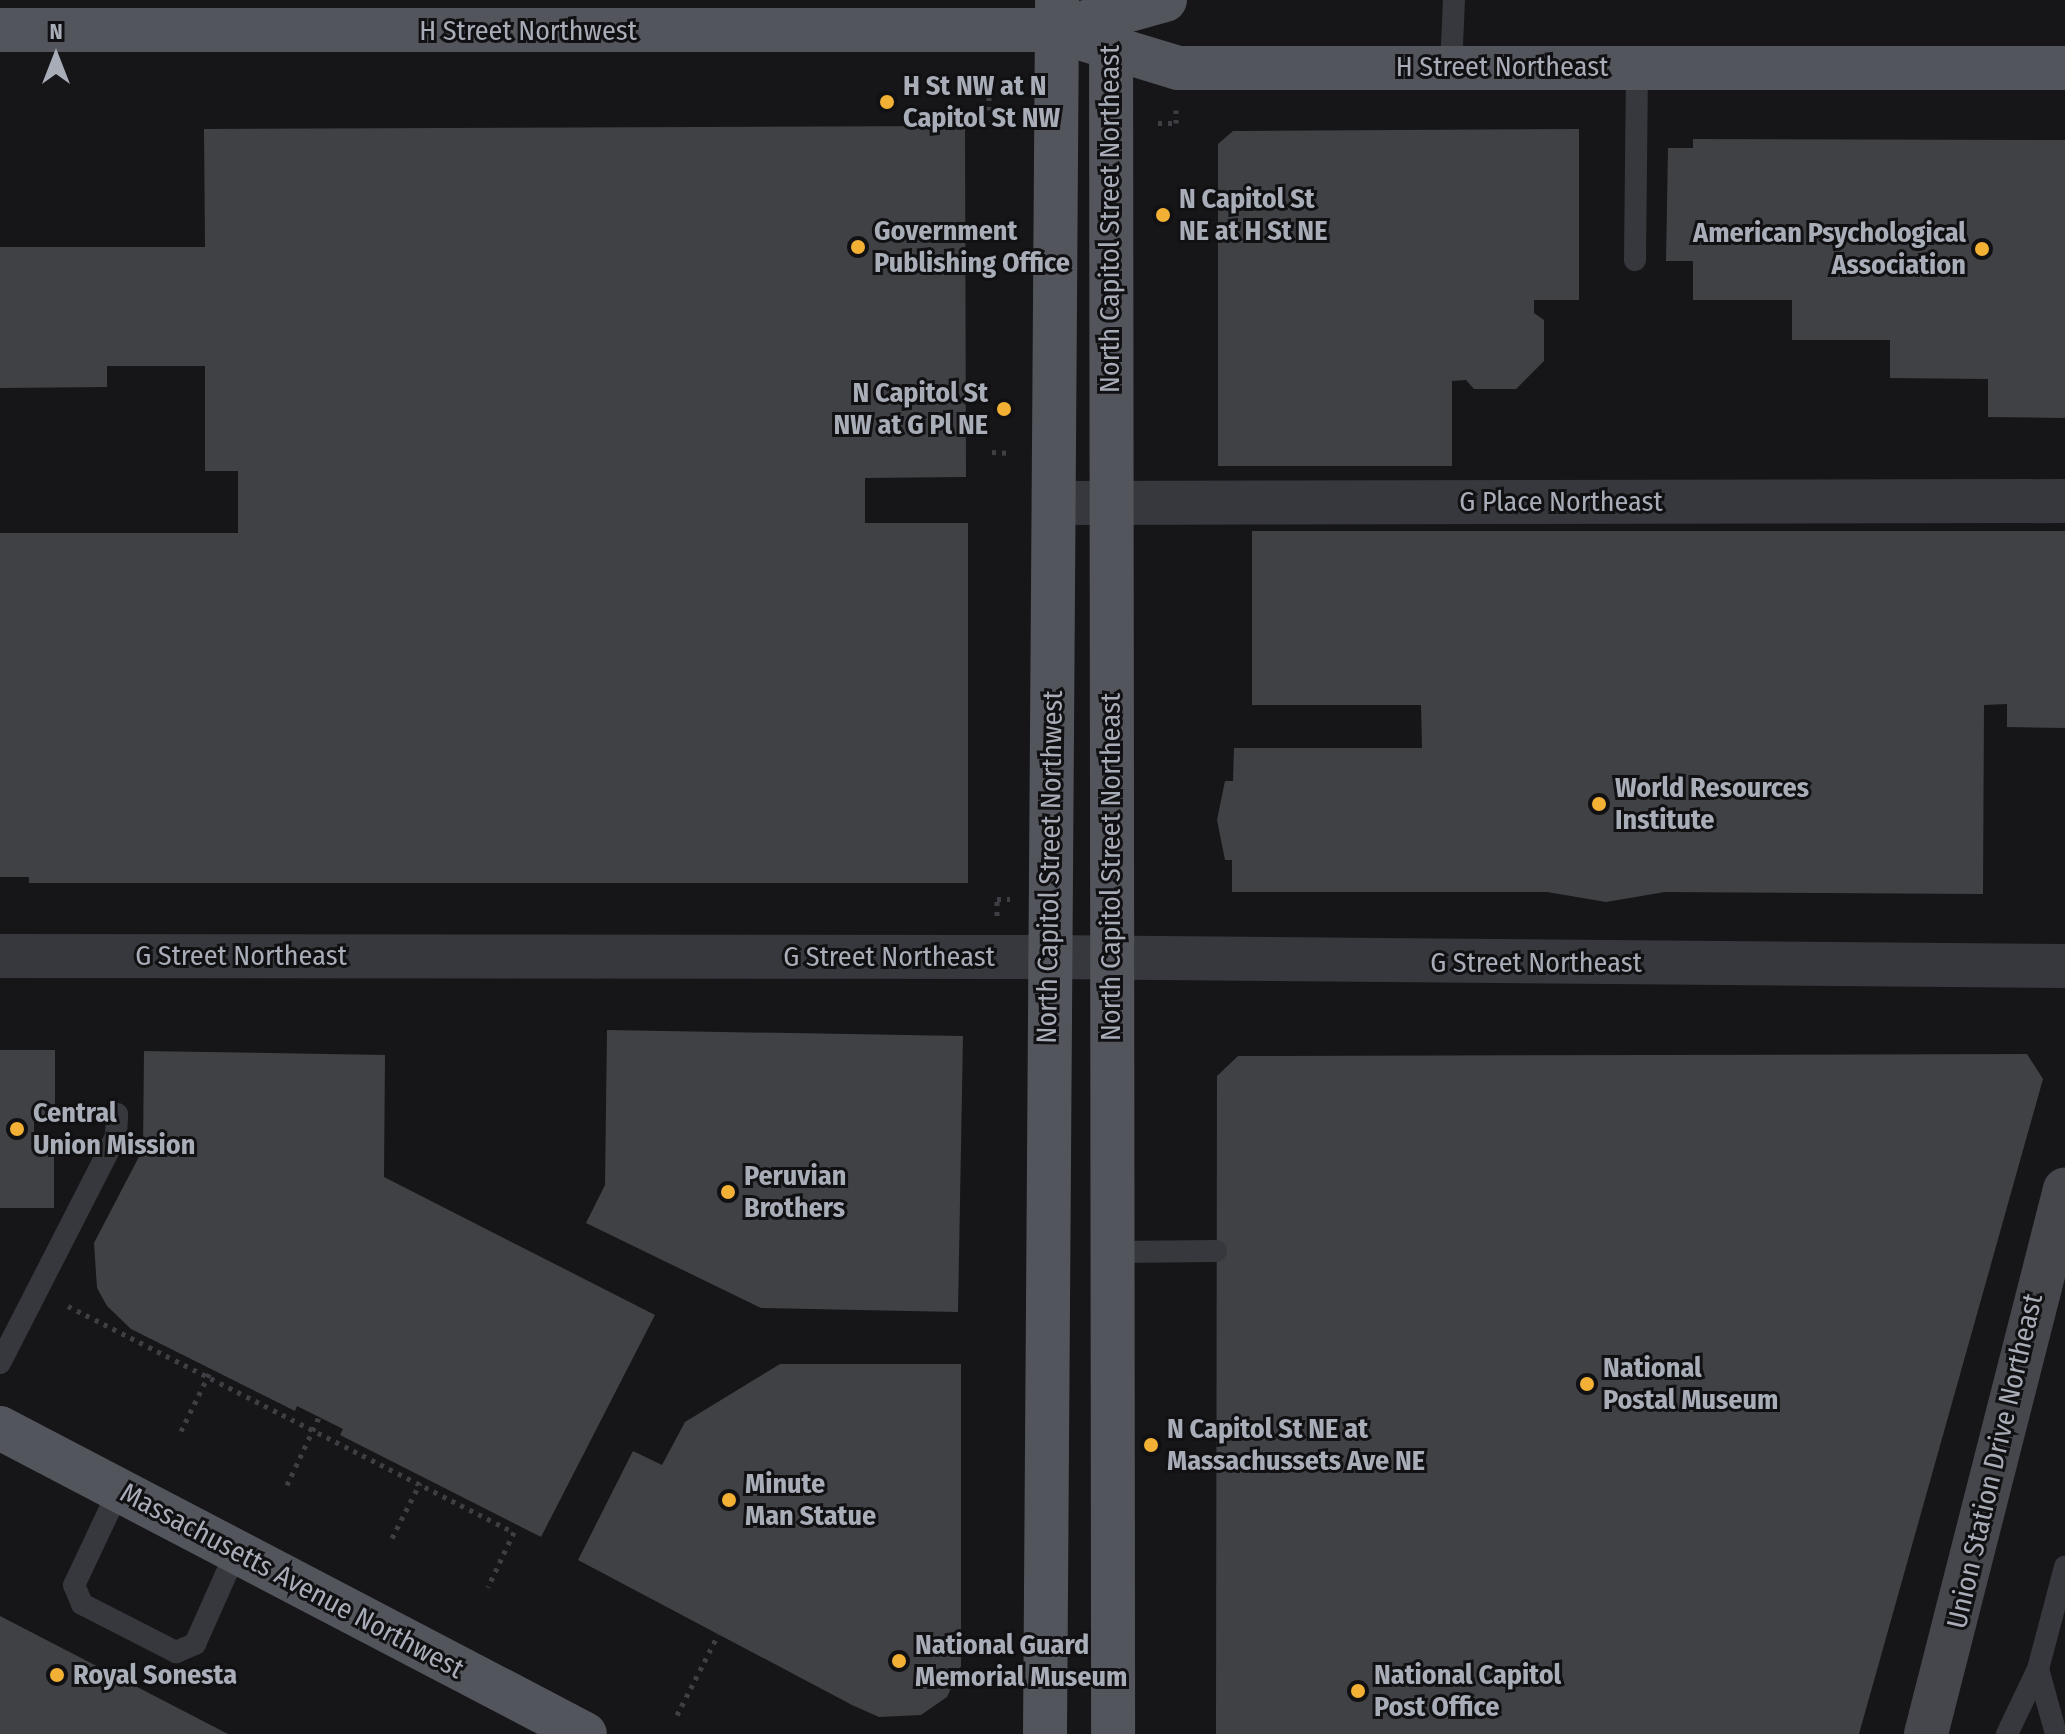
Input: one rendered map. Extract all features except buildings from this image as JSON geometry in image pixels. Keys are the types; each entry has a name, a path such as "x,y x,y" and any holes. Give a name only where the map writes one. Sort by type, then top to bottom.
{"main road":[{"path":"1111,21 1165,0"},
{"name":"H Street Northeast","path":"1057,15 1111,21 1178,68 2065,68"},
{"name":"H Street Northwest","path":"0,30 1057,15"},
{"name":"North Capitol Street Northwest","path":"1045,1734 1046,957 1056,503 1057,15"},
{"name":"North Capitol Street Northeast","path":"1111,21 1108,502 1114,1252 1113,1734"},
{"path":"1047,1252 1114,1252"},
{"name":"Massachusetts Avenue Northwest","path":"0,1428 585,1734"}],"street":[{"name":"G Place Northeast","path":"1056,503 2065,501"},
{"name":"G Street Northeast","path":"0,956 1046,957 1112,960 2065,966"},
{"name":"Union Station Drive Northeast","path":"1926,1734 2065,1189"}],"lane":[{"path":"1451,68 1454,0"},
{"path":"1635,260 1637,67"},
{"path":"0,1363 116,1136 117,1114"},
{"path":"1114,1252 1216,1251"},
{"path":"119,1490 74,1585 82,1604 176,1652 195,1644 236,1552"},
{"path":"2007,1734 2038,1669 2065,1567"},
{"path":"2038,1669 2056,1734"}],"path":[{"path":"989,96 989,110"},
{"path":"1158,123 1176,123 1176,109"},
{"path":"989,123 1010,123"},
{"path":"992,452 1018,453"},
{"path":"64,1314 70,1303 514,1532 488,1587"},
{"path":"181,1431 209,1374"},
{"path":"287,1485 319,1417"},
{"path":"392,1538 420,1483"},
{"path":"677,1715 718,1635"}],"place":[{"name":"H St NW at N Capitol St NW","path":"887,102"},
{"name":"N Capitol St NE at H St NE","path":"1163,215"},
{"name":"Government Publishing Office","path":"858,247"},
{"name":"American Psychological Association","path":"1982,249"},
{"name":"N Capitol St NW at G Pl NE","path":"1004,409"},
{"name":"World Resources Institute","path":"1599,804"},
{"name":"Central Union Mission","path":"17,1129"},
{"name":"Peruvian Brothers","path":"728,1192"},
{"name":"National Postal Museum","path":"1587,1384"},
{"name":"N Capitol St NE at Massachussets Ave NE","path":"1151,1445"},
{"name":"Minute Man Statue","path":"729,1500"},
{"name":"National Guard Memorial Museum","path":"899,1661"},
{"name":"Royal Sonesta","path":"57,1675"},
{"name":"National Capitol Post Office","path":"1358,1691"}]}
